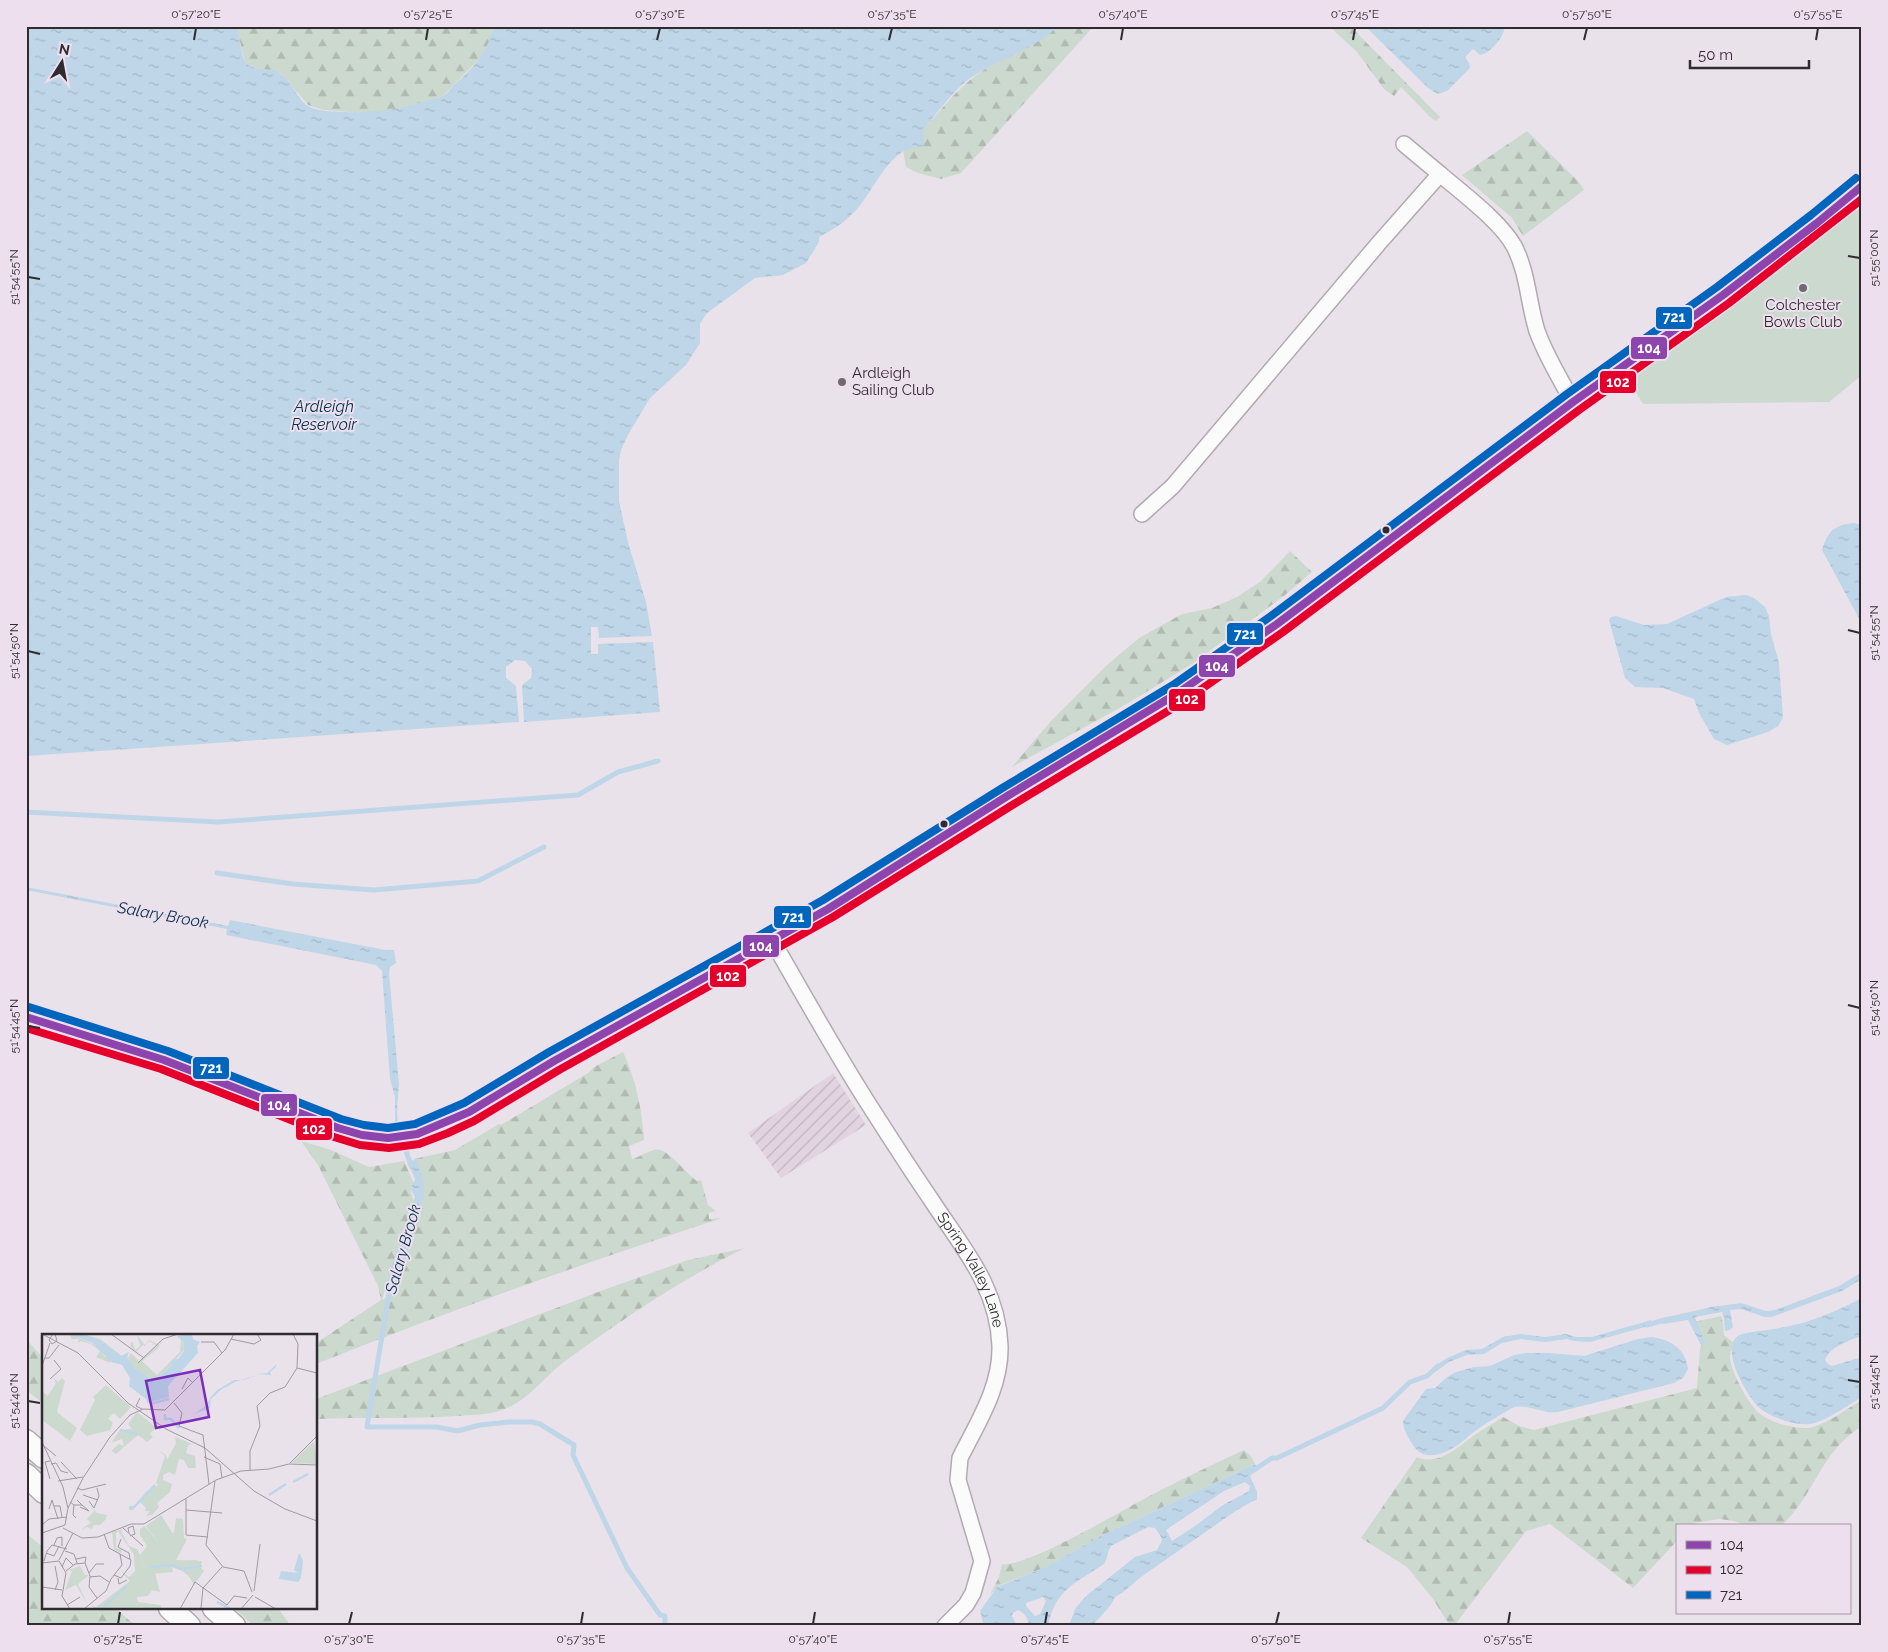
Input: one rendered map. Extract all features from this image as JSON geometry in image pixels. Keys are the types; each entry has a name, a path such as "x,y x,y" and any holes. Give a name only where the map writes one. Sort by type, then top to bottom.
{"highway":[{"path":"26,1441 42,1455"},
{"path":"26,1476 42,1490"},
{"path":"172,1610 189,1626"},
{"path":"216,1610 234,1626"}],"main road":[{"path":"26,1017 164,1060 338,1128 362,1135 388,1138 416,1134 444,1124 856,892 1009,795 1186,688 1277,624 1573,402 1723,295 1862,186"}],"street":[{"path":"1404,144 1493,222 1513,244 1526,275 1537,330 1552,365 1573,402"},
{"path":"1142,514 1173,486 1440,174"},
{"name":"Spring Valley Lane","path":"772,940 843,1063 981,1276 994,1307 1000,1342 999,1367 994,1386 960,1458 958,1469 958,1480 982,1561 973,1593 966,1605 945,1626"}],"shaded area":[{"path":"833,1073 866,1125 781,1178 748,1133"}],"green space":[{"path":"236,26 492,26 491,39 481,57 443,96 403,108 362,113 323,110 308,105 282,74 250,66 245,62"},
{"path":"1057,26 1094,26 961,173 941,179 918,173 906,167 903,150 910,146 923,147 922,134 925,128 960,89 985,69 1032,44"},
{"path":"1329,26 1350,26 1440,117 1436,121 1430,117 1401,87 1394,96 1384,89 1357,52"},
{"path":"1527,131 1579,182 1584,190 1523,236 1512,218 1462,175"},
{"name":"Colchester Bowls Club","path":"1862,201 1862,375 1829,402 1643,404 1625,375"},
{"path":"1290,551 1312,572 1285,595 1192,664 1125,705 1012,767 1050,722 1107,665 1139,638 1182,614 1212,608 1237,597 1260,582"},
{"path":"623,1052 635,1084 643,1128 644,1140 629,1146 632,1159 654,1150 665,1152 697,1181 701,1180 708,1205 716,1211 709,1213 709,1219 722,1218 518,1288 318,1363 318,1342 381,1300 378,1286 318,1165 301,1141 331,1150 369,1167 404,1161 414,1184 411,1193 414,1201 382,1300 396,1291 423,1198 422,1183 414,1159 455,1150 499,1124 501,1125 588,1073 594,1067"},
{"path":"745,1248 676,1286 632,1314 560,1365 529,1394 512,1406 491,1413 439,1417 318,1419 318,1398 606,1289 688,1260"},
{"path":"1721,1316 1724,1335 1734,1343 1730,1357 1733,1371 1756,1410 1770,1420 1795,1427 1813,1427 1828,1421 1862,1400 1862,1426 1836,1449 1793,1514 1783,1524 1742,1524 1720,1519 1693,1524 1676,1524 1676,1542 1633,1588 1550,1524 1526,1531 1454,1626 1450,1626 1433,1599 1407,1567 1361,1538 1417,1457 1433,1459 1441,1457 1503,1417 1519,1426 1534,1430 1697,1388 1700,1349 1703,1341 1694,1322"},
{"path":"26,1339 42,1357 42,1402 26,1390"},
{"path":"1244,1450 1251,1456 1255,1464 1101,1536 1046,1567 998,1586 990,1595 999,1577 1002,1564 1015,1563 1056,1546 1147,1497"},
{"path":"26,1533 42,1546 42,1610 117,1610 136,1626 33,1626 26,1621"},
{"path":"236,1610 279,1610 291,1626 254,1626"}],"water":[{"name":"Ardleigh Reservoir","path":"26,26 237,26 246,63 257,68 278,72 288,80 302,101 312,108 331,112 354,112 396,108 441,97 479,59 488,44 493,26 1058,26 1037,42 980,72 963,84 925,128 922,134 924,140 923,147 912,148 902,152 893,160 856,210 839,225 819,237 819,242 806,263 783,275 755,278 707,313 700,324 700,343 686,365 650,398 628,435 621,450 619,460 619,501 628,542 646,602 652,636 599,638 598,627 591,627 591,654 598,654 598,644 653,642 660,712 524,722 522,685 531,678 532,669 525,661 515,660 506,667 506,678 516,686 519,722 26,756"},
{"path":"1365,26 1505,26 1502,35 1492,48 1480,55 1473,49 1465,57 1470,68 1447,91 1437,94 1428,88"},
{"path":"1854,523 1862,525 1862,624 1822,550 1829,534 1833,530 1841,525"},
{"path":"1746,595 1754,598 1765,607 1769,616 1771,634 1779,663 1783,718 1778,726 1768,732 1727,745 1714,739 1699,713 1694,699 1663,688 1635,687 1625,678 1609,620 1611,617 1616,616 1644,625 1667,624 1726,597"},
{"path":"26,887 228,926 230,920 385,950 394,950 396,963 390,967 389,973 399,1084 398,1123 395,1123 395,1097 390,1079 382,971 376,965 226,935 227,929 26,890"},
{"path":"417,1160 424,1182 423,1199 397,1287 385,1286 415,1197 411,1189 415,1179 407,1161"},
{"path":"1862,1272 1862,1279 1842,1291 1772,1317 1765,1317 1741,1309 1730,1310 1733,1327 1730,1330 1725,1331 1722,1312 1695,1317 1705,1343 1703,1345 1701,1345 1688,1320 1663,1324 1663,1318 1711,1307 1741,1303 1766,1311 1775,1310 1839,1286"},
{"path":"1862,1298 1862,1336 1835,1348 1827,1355 1825,1360 1832,1366 1862,1357 1862,1397 1829,1417 1810,1424 1785,1421 1762,1410 1749,1395 1737,1372 1732,1348 1735,1339 1742,1334 1795,1325 1815,1319"},
{"path":"1651,1320 1653,1325 1590,1342 1567,1339 1545,1342 1521,1339 1502,1343 1484,1354 1467,1355 1449,1362 1435,1372 1432,1368 1447,1358 1466,1350 1482,1349 1503,1337 1520,1334 1545,1337 1566,1334 1576,1337 1592,1337"},
{"path":"1651,1337 1670,1342 1684,1355 1688,1369 1683,1378 1674,1383 1558,1412 1547,1412 1520,1406 1514,1407 1482,1426 1453,1448 1435,1455 1419,1452 1404,1429 1403,1421 1426,1389 1435,1388 1456,1372 1474,1367 1490,1366 1514,1355 1526,1353 1584,1356 1638,1339"},
{"path":"1255,1464 1258,1470 1250,1476 1257,1492 1257,1499 1237,1510 1115,1597 1110,1606 1092,1626 1069,1626 1075,1609 1086,1596 1135,1557 1157,1550 1162,1540 1155,1528 1148,1527 1111,1546 1104,1564 1076,1582 1062,1595 1056,1603 1048,1626 1029,1626 1026,1616 1018,1610 1012,1616 1017,1626 984,1626 980,1611 997,1587 1046,1567 1101,1536","holes":["1245,1482 1250,1486 1249,1491 1223,1505 1172,1541 1166,1530 1224,1491","1043,1597 1046,1601 1040,1614 1035,1616 1026,1606 1026,1603"]}],"waterway":[{"path":"26,812 218,822 578,795 618,772 658,761"},
{"path":"217,873 293,884 374,890 478,881 544,847"},
{"name":"Salary Brook","path":"403,1141 411,1166"},
{"name":"Salary Brook","path":"391,1281 367,1427 437,1427 457,1431 480,1425 532,1422 540,1424 574,1445 573,1455 627,1568 660,1615 665,1616 665,1626"},
{"path":"1647,1325 1668,1319"},
{"path":"1251,1472 1272,1458 1277,1458 1383,1408 1410,1382 1427,1376 1438,1366"}],"transit line":[{"name":"721","path":"29,1007 168,1051 341,1119 364,1125 388,1128 415,1124 464,1103 549,1052 823,900 1004,787 1173,685 1271,616 1567,394 1717,287 1856,178"},
{"name":"104","path":"26,1017 164,1060 338,1128 362,1135 388,1138 417,1134 469,1112 554,1061 828,909 1009,795 1178,693 1277,624 1573,402 1723,295 1862,186"},
{"name":"102","path":"26,1028 161,1069 334,1137 360,1145 389,1148 419,1144 448,1133 474,1121 559,1070 833,917 1014,804 1183,702 1283,632 1579,410 1729,303 1862,199"}],"place":[{"name":"Colchester Bowls Club","path":"1803,288"},
{"name":"Ardleigh Sailing Club","path":"842,382"}]}
